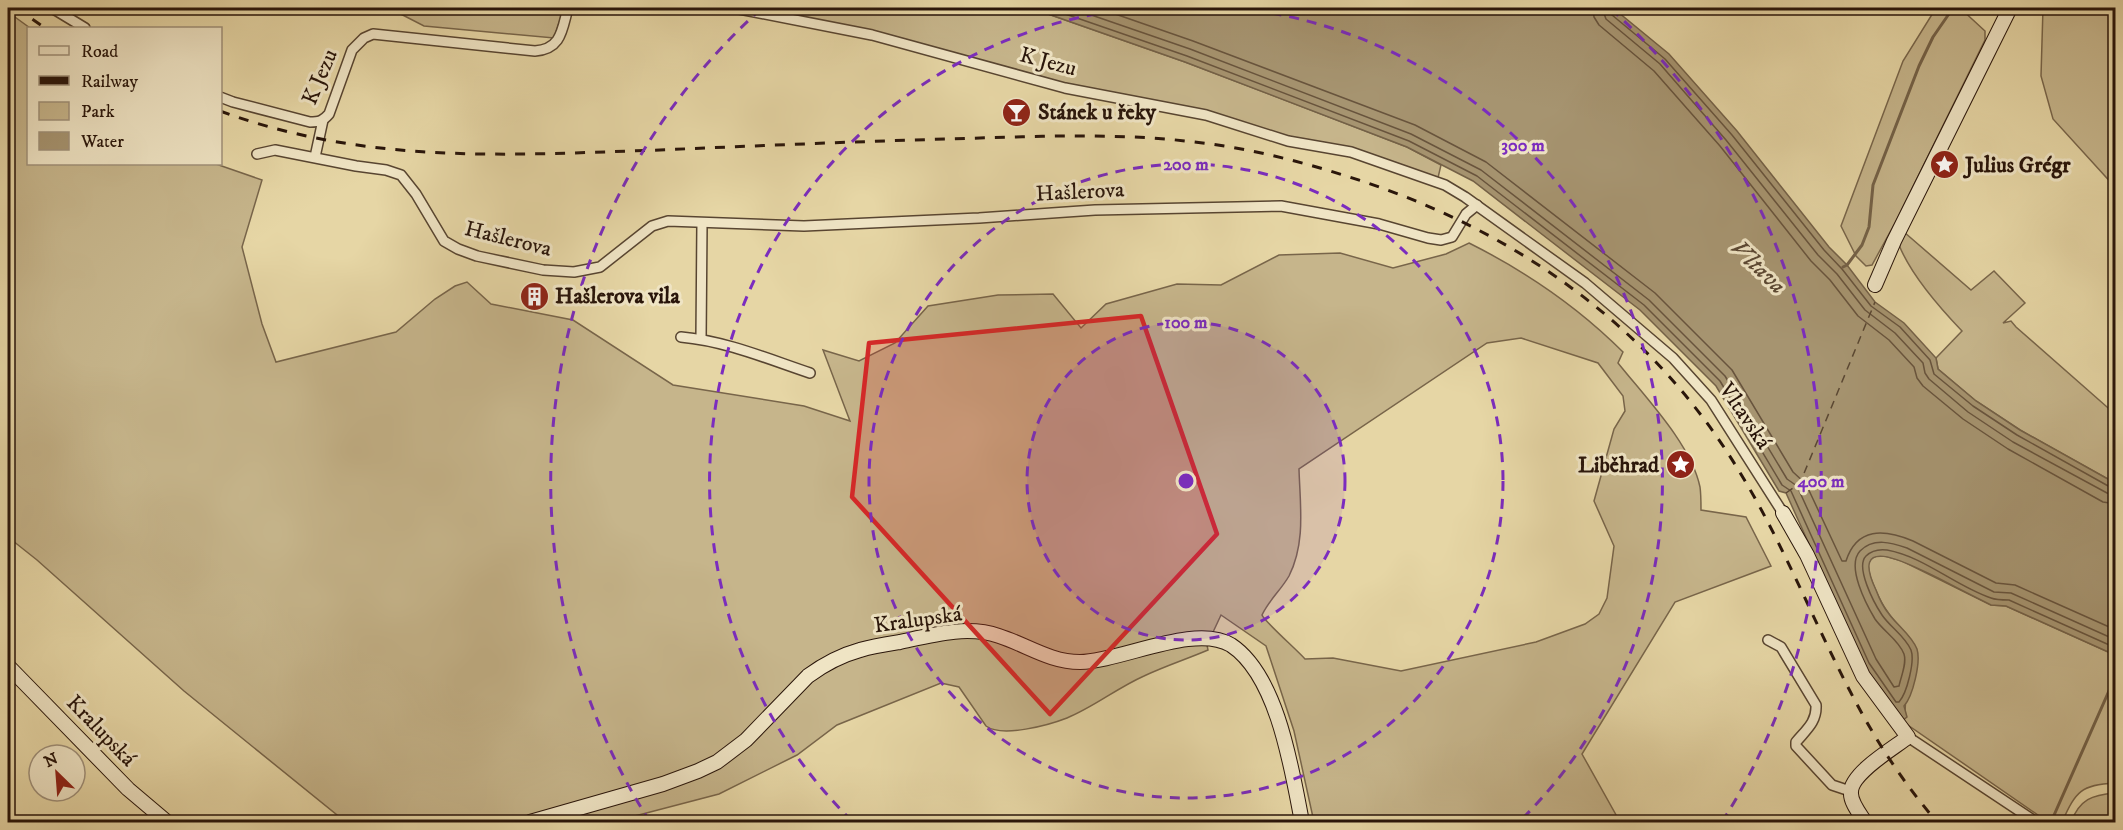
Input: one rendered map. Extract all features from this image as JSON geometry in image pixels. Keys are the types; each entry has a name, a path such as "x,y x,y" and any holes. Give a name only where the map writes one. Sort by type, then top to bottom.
{"street":[{"path":"52,8 83,27"},
{"name":"K Jezu","path":"222,98 310,122 323,120 329,114 352,50 364,38 373,34 535,51 545,50 552,47 558,40 568,8"},
{"name":"K Jezu","path":"734,8 872,35 1065,88 1206,115 1288,141 1351,152"},
{"path":"1875,285 1894,241 2010,8"},
{"path":"315,157 323,120"},
{"name":"Hašlerova","path":"257,154 275,150 386,170 401,175 444,241 458,249 477,256 543,270 574,272 600,267 652,226 668,221 804,226 1095,210 1281,206 1379,224 1441,240 1452,237 1466,214 1477,206"},
{"name":"Vltavská","path":"1351,152 1445,186 1477,206 1585,283 1673,358 1711,400 1783,513 1807,555 1863,675 1908,737"},
{"path":"701,339 702,224"},
{"path":"681,337 728,346 810,374"},
{"name":"Kralupská","path":"530,822 663,784 717,762 746,740 808,676 819,668 859,650 938,634 965,631 998,635 1044,656 1069,662 1103,659 1191,638 1216,638 1231,645 1247,659 1258,674 1268,695 1289,752 1302,822"},
{"path":"1768,640 1781,647 1816,705 1816,715 1811,725 1797,740 1796,746 1832,785 1850,791"},
{"name":"Kralupská","path":"8,666 128,789 167,822"},
{"path":"1865,822 1850,791 1854,782 1869,766 1908,737 2036,822"}],"highlighted area":[{"path":"1141,316 1217,534 1050,714 852,497 869,343"}],"green space":[{"path":"389,8 419,8 423,13 430,8 564,8 554,38 424,26"},
{"path":"734,8 1031,8 1185,62 1407,147 1441,165 1437,182 1351,152 1288,141 1206,115"},
{"path":"1936,8 1960,8 1985,31 1985,40 1895,223 1872,265 1866,266 1856,256 1841,226 1903,61"},
{"path":"2043,8 2115,8 2115,187 2053,119 2041,76"},
{"path":"8,12 29,27 27,165 219,165 262,180 242,247 262,324 276,362 396,332 435,299 455,286 467,282 491,304 573,320 673,385 804,406 850,421 823,350 859,361 895,343 928,306 998,295 1053,294 1081,328 1106,304 1177,284 1221,285 1279,255 1340,253 1393,268 1446,254 1469,243 1531,278 1588,320 1623,352 1618,363 1666,422 1687,454 1700,487 1701,510 1746,517 1771,566 1675,602 1582,754 1620,822 1314,822 1294,731 1266,646 1221,615 1207,645 1208,650 1134,681 1077,714 1038,727 1003,731 986,726 959,687 941,683 837,725 797,755 719,794 612,822 339,822 337,815 184,691 8,537","holes":["1521,338 1598,363 1623,396 1625,411 1614,429 1594,501 1614,546 1607,598 1599,614 1585,624 1536,642 1401,671 1333,658 1305,659 1262,615 1289,576 1298,550 1301,523 1299,469 1487,343"]},
{"path":"1904,232 1971,290 1994,271 2025,303 2003,323 2011,321 2115,414 2115,483 2020,430 1976,401 1938,369 1936,358 1962,331 1935,301 1911,268 1899,245"},
{"path":"1881,555 1902,561 1991,605 2006,606 2115,655 2115,783 2087,788 2071,803 2062,822 2048,822 1902,721 1905,712 1909,637 1884,607 1871,579 1869,562 1872,558"},
{"path":"2115,793 2115,822 2071,822 2083,803 2093,797"}],"water":[{"name":"Vltava","path":"1031,8 1613,8 1669,54 1737,131 1875,302 1904,323 1936,358 1938,369 1976,401 2020,430 2115,483 2115,655 2006,606 1991,605 1901,561 1877,556 1870,561 1869,572 1878,596 1887,611 1912,640 1918,655 1913,687 1904,706 1907,717 1902,721 1864,666 1786,493 1779,491 1716,386 1640,310 1473,181 1407,147 1185,62"}],"waterway":[{"path":"1843,267 1862,245 1869,227 1873,185 1919,66 1933,37 1953,8"},
{"path":"2051,822 2116,675"}],"ferry route":[{"path":"1786,493 1800,483 1875,302"}],"railway":[{"path":"16,8 44,27"},
{"path":"222,112 275,128 330,141 438,153 547,154 1058,136 1153,138 1205,143 1265,154 1343,175 1403,196 1461,221 1515,251 1567,284 1615,323 1660,366 1700,414 1736,466 1785,556 1867,723 1895,767 1937,822"}],"place":[{"name":"Stánek u řeky","path":"1017,112"},
{"name":"Julius Grégr","path":"1944,165"},
{"name":"Hašlerova vila","path":"534,296"},
{"name":"Liběhrad","path":"1680,465"}]}
